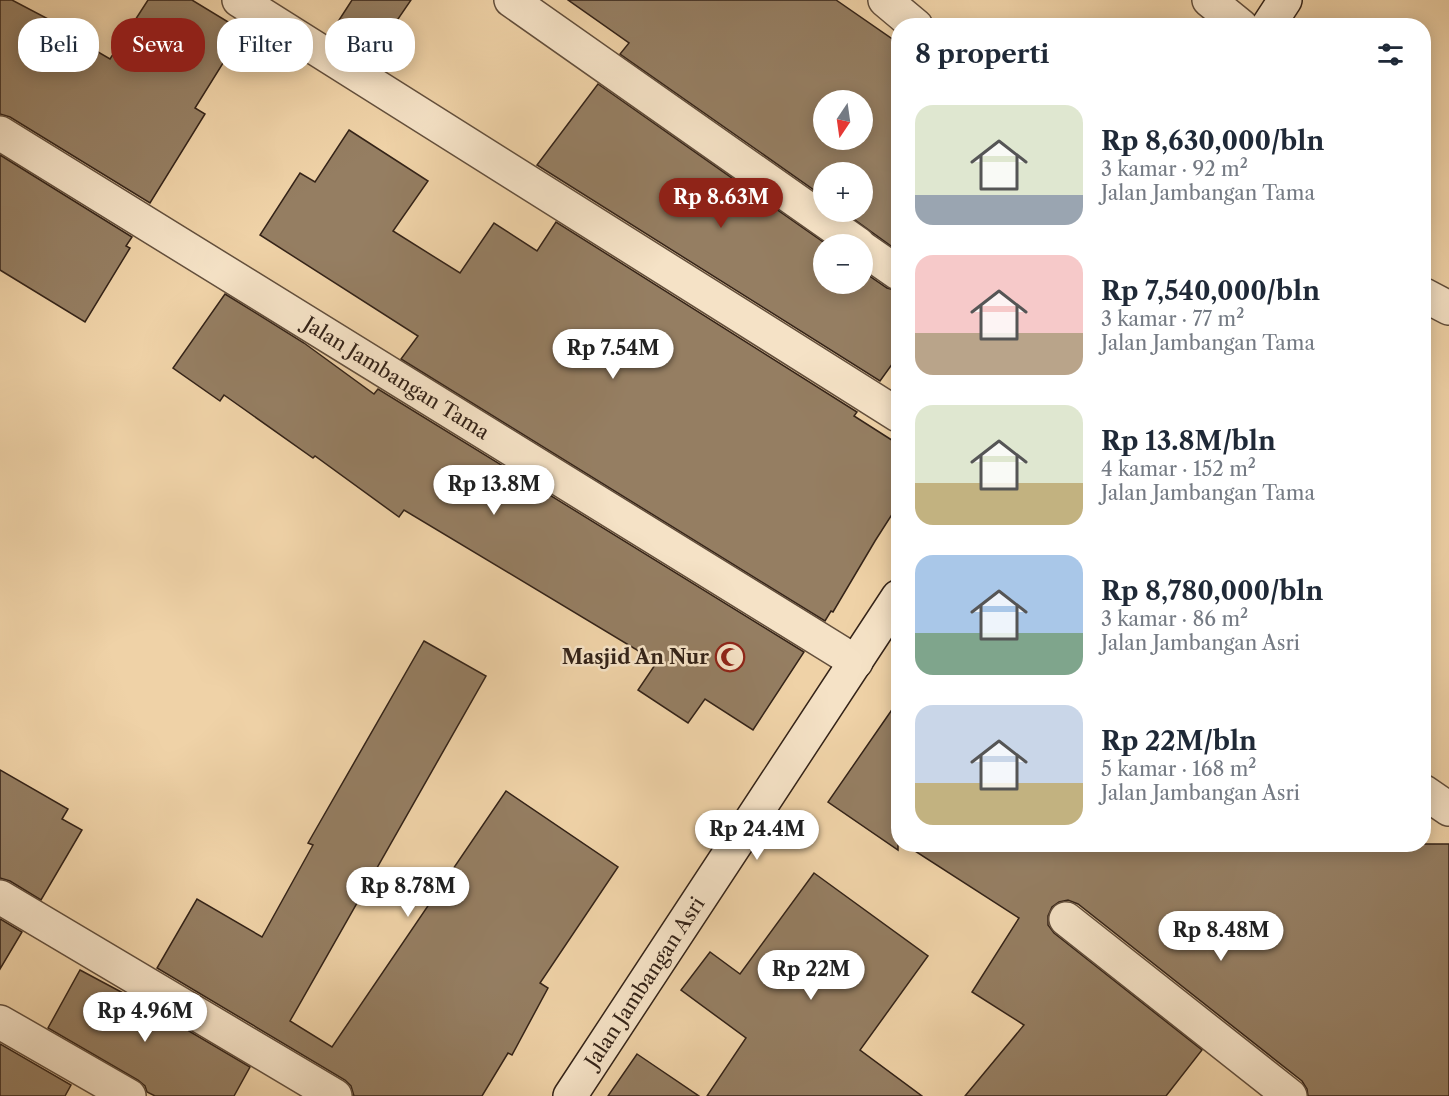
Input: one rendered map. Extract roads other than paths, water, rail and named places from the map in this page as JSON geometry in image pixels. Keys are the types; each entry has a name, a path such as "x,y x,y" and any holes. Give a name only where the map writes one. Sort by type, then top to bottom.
{"street":[{"path":"239,0 891,411"},
{"path":"511,0 844,234"},
{"path":"885,0 906,18"},
{"path":"1209,0 1231,18"},
{"path":"1273,18 1285,0"},
{"name":"Jalan Jambangan Tama","path":"0,133 856,662"},
{"path":"873,256 891,268"},
{"path":"1431,299 1449,309"},
{"name":"Jalan Jambangan Asri","path":"570,1096 891,608"},
{"path":"1431,797 1449,809"},
{"path":"0,897 335,1096"},
{"path":"1066,920 1290,1096"},
{"path":"0,1022 129,1096"}],"place":[{"name":"Masjid An Nur","path":"730,657"}]}
